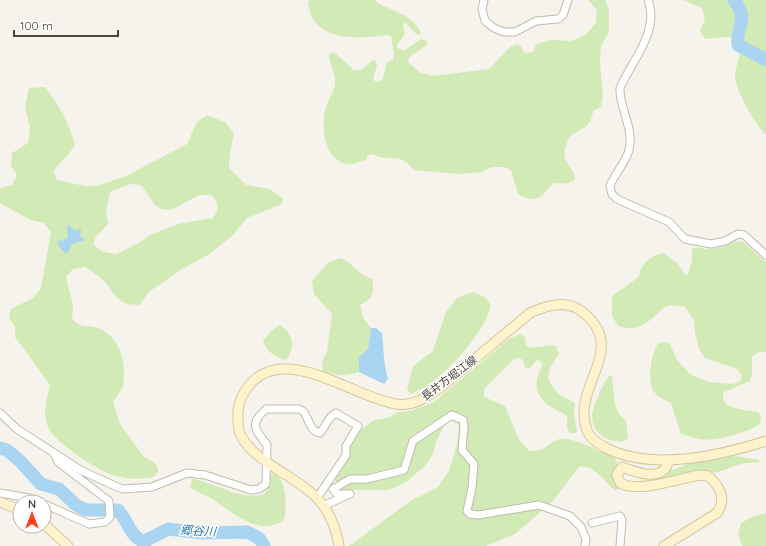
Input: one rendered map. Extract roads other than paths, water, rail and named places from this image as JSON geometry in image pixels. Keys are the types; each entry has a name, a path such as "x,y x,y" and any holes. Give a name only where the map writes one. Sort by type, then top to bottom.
{"main road":[{"name":"長井方堀江線","path":"339,546 335,529 317,498 249,448 241,436 237,423 238,408 245,390 256,378 268,372 282,368 298,370 381,401 397,405 413,403 426,398 440,388 530,313 546,305 564,304 580,310 593,320 601,335 602,354 589,389 583,413 586,429 597,443 619,454 639,459 669,460 742,449 766,441"},
{"path":"619,454 622,467 618,475 620,483 627,487 644,486 699,475 708,476 719,487 722,500 721,507 717,513 664,546"},
{"path":"622,467 648,474 659,473 665,469 669,460"},
{"path":"0,502 12,507"},
{"path":"52,531 68,546"}],"street":[{"path":"484,0 482,10 485,21 494,28 504,32 515,32 536,21 558,19 563,16 568,0"},
{"path":"648,0 652,10 652,23 647,37 620,88 619,96 630,132 630,145 628,154 610,186 612,194 617,199 669,222 685,239 711,244 725,241 738,234 744,235 766,255"},
{"path":"0,413 16,429 53,453 82,471 122,489 152,488 175,477 187,474 205,475 251,490 259,489 266,484 267,445 256,433 255,424 259,415 266,409 299,409 304,412 310,426 315,432 320,433 332,415 336,413 358,426 346,446 346,455 317,498"},
{"path":"323,506 350,494 337,494 333,489 350,479 367,479 404,470 413,441 452,415 463,420 462,450 474,464 472,488 467,511 470,514 478,515 539,505 570,516 581,527 586,539 585,546"},
{"path":"52,508 89,524 105,522 110,517 109,501 58,462 53,453"},
{"path":"0,493 12,495"},
{"path":"592,523 620,516 622,520 620,546"}],"water":[{"path":"67,225 75,230 81,229 80,236 85,240 74,243 68,253 65,253 59,247 58,240 63,241 68,237"},
{"path":"371,328 376,328 382,333 384,361 388,379 384,384 359,372 359,357 368,349"}],"waterway":[{"path":"734,0 739,7 742,18 738,33 738,45 766,60"},
{"name":"郷谷川","path":"0,448 7,450 20,461 41,484 59,489 76,505 86,510 118,510 122,514 134,535 143,542 168,529 202,533 247,532 259,538 264,546"}]}
